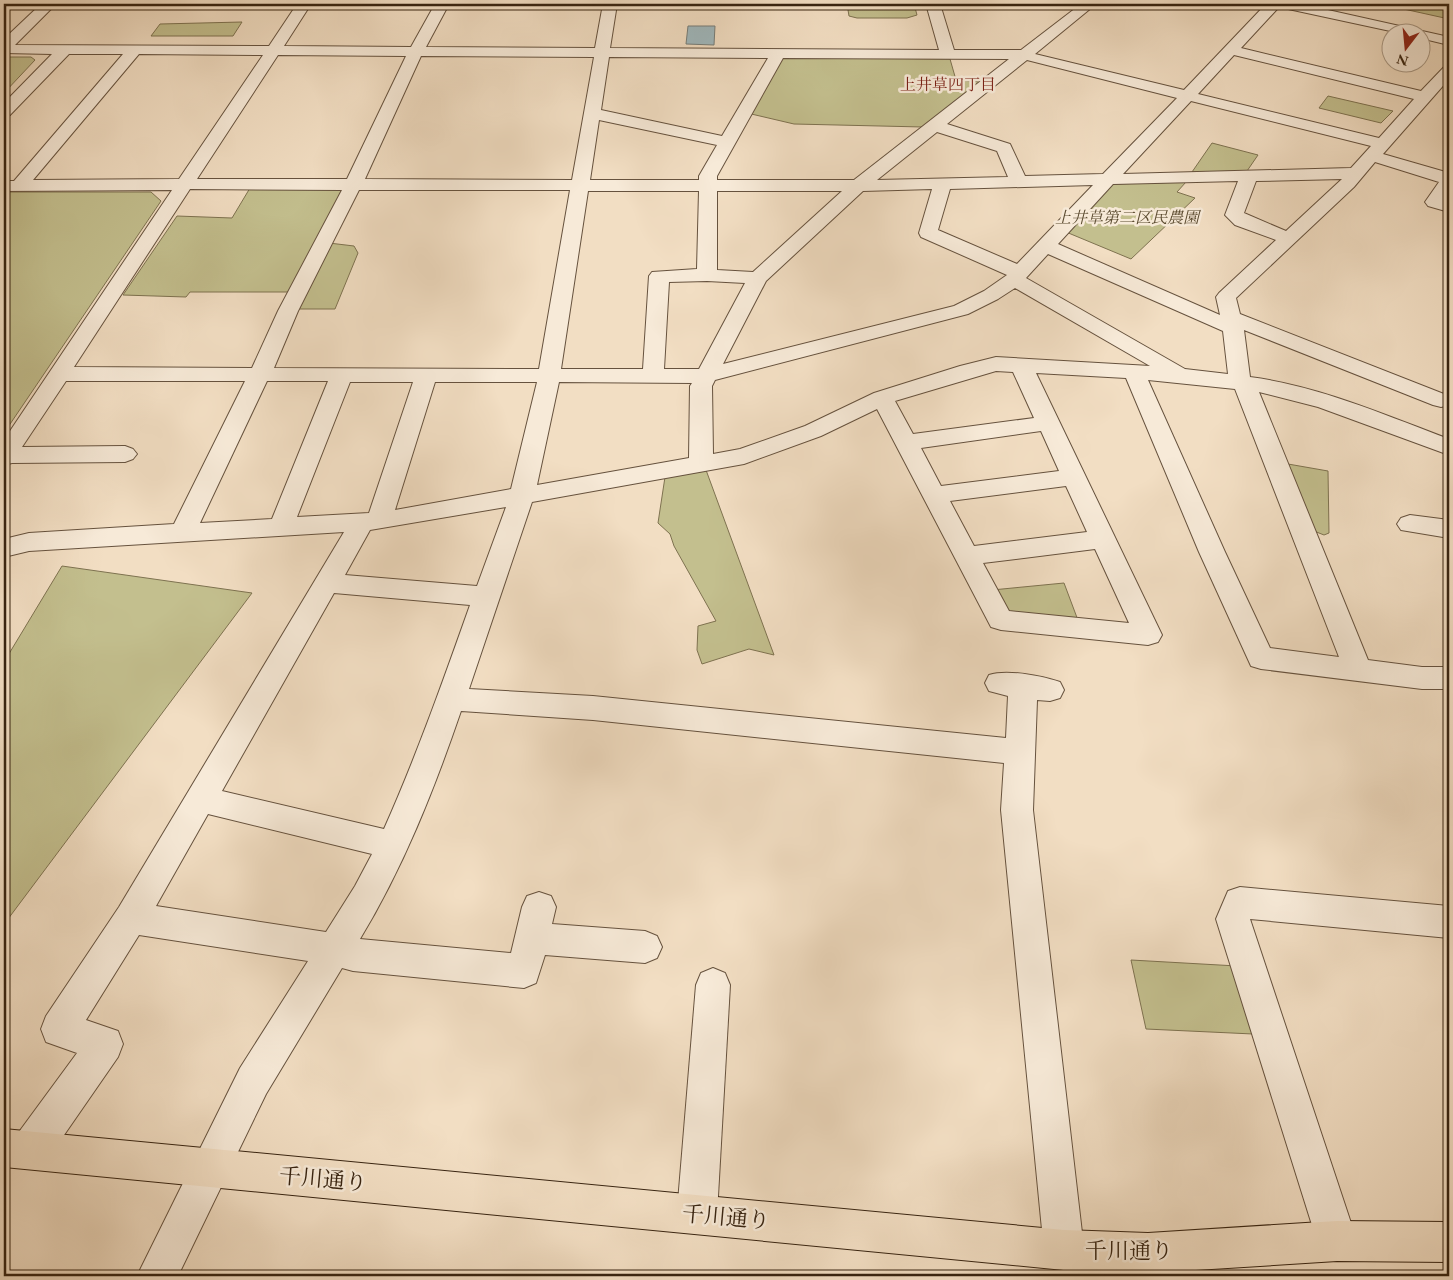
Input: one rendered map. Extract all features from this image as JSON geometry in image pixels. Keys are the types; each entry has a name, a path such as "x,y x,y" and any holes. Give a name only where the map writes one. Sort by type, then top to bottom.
{"main road":[{"name":"千川通り","path":"17,1149 1064,1250 1148,1253 1337,1241 1449,1242"}],"street":[{"path":"4,48 49,4"},
{"path":"4,456 304,4"},
{"path":"183,532 260,374 288,311 352,185 416,51 442,4"},
{"path":"157,1276 253,1081 367,898 393,845 426,768 449,699 487,597 522,496 549,376 610,4"},
{"path":"933,4 948,54"},
{"path":"701,464 701,386 704,376 758,278 858,186 1089,4"},
{"path":"59,374 704,376 961,310 992,295 1017,276 1274,4"},
{"path":"1283,4 1380,25"},
{"path":"1430,36 1449,40"},
{"path":"4,48 64,50 1024,55 1189,95 1377,150 1449,180 1434,202 1449,207"},
{"path":"4,112 64,50"},
{"path":"11,186 135,50"},
{"path":"1231,50 1449,97"},
{"path":"707,276 708,176 778,53"},
{"path":"1358,670 1242,382 1226,297 1348,183 1449,70"},
{"path":"591,113 726,142"},
{"path":"934,126 1004,148 1019,182"},
{"path":"11,186 858,186 1356,173"},
{"path":"1249,175 1234,215 1242,221 1288,238"},
{"path":"942,184 928,233 1017,276 1182,375"},
{"path":"1046,246 1232,323 1445,392 1419,435"},
{"path":"653,376 658,276 758,278"},
{"path":"4,548 29,542 370,522 701,464 744,456 813,431 882,398 996,364 1182,375 1266,386 1326,402 1449,447"},
{"path":"882,398 1001,620 1148,635 1021,365"},
{"path":"1134,372 1212,552 1261,658 1422,678 1449,678"},
{"path":"281,527 341,376"},
{"path":"17,1149 105,1044 59,1029 131,918 327,583 370,522 426,376"},
{"path":"906,442 1048,423"},
{"path":"4,456 125,454"},
{"path":"934,495 1074,477"},
{"path":"1410,524 1449,529"},
{"path":"967,556 1103,540"},
{"path":"327,583 487,597"},
{"path":"1024,686 1017,810 1064,1250"},
{"path":"449,699 593,708 1021,752"},
{"path":"200,799 393,845"},
{"path":"1337,1241 1233,919 1240,902 1449,922"},
{"path":"131,918 334,949 353,955 524,971 536,922 645,947"},
{"path":"697,1214 713,985"}],"green space":[{"path":"847,4 914,4 917,15 907,18 857,18 849,16"},
{"path":"1381,4 1449,4 1449,19"},
{"path":"242,22 233,36 151,36 160,24"},
{"path":"4,57 31,57 35,60 4,93"},
{"path":"780,57 950,59 956,80 982,82 923,127 794,124 747,113"},
{"path":"1328,96 1393,111 1381,123 1319,108"},
{"path":"1212,143 1258,155 1247,171 1192,172"},
{"name":"上井草第二区民農園","path":"1186,182 1177,192 1195,198 1131,259 1066,232 1112,184"},
{"path":"250,188 337,188 343,193 290,292 190,292 186,297 123,295 177,216 232,218"},
{"path":"4,192 151,192 161,201 4,433"},
{"path":"329,243 354,246 358,253 335,309 299,309"},
{"path":"1288,464 1328,471 1329,533 1324,535 1314,531"},
{"path":"706,470 774,655 749,649 702,664 697,650 698,626 716,621 674,546 670,534 658,523 665,477"},
{"path":"62,566 252,593 8,919 4,918 4,662"},
{"path":"1064,583 1079,623 1005,616 992,590"},
{"path":"1131,960 1237,966 1253,1034 1146,1029"}],"water":[{"path":"688,26 715,26 714,45 686,44"}],"district":[{"name":"上井草四丁目","path":"948,84"}]}
